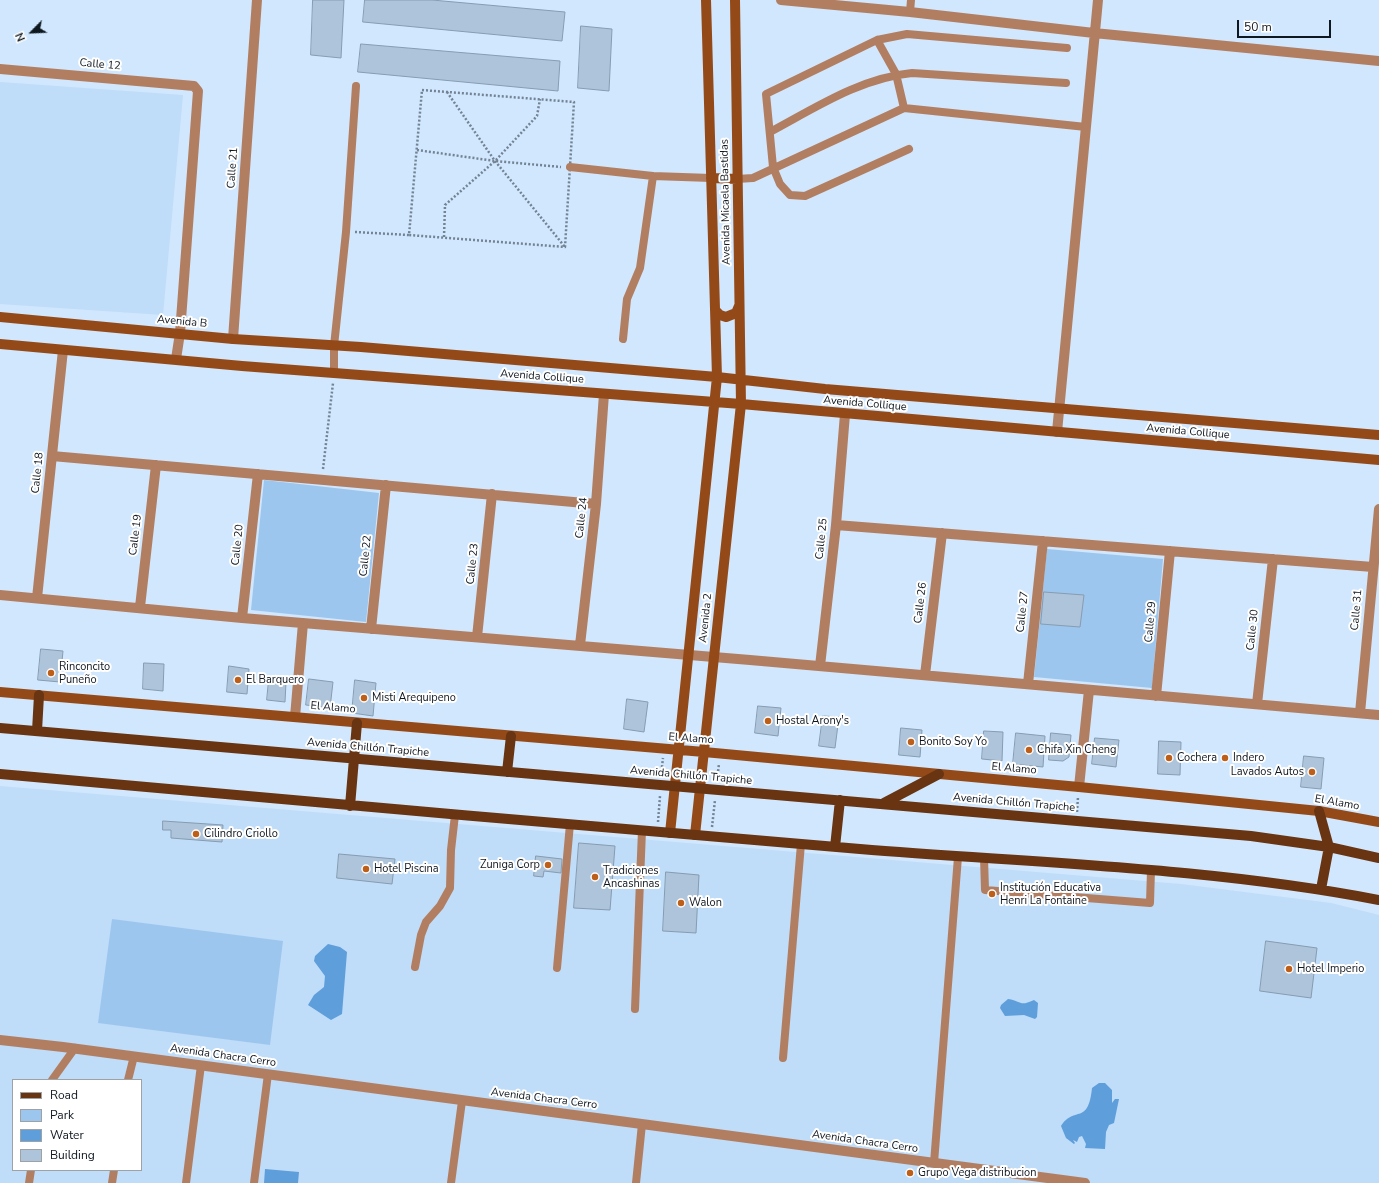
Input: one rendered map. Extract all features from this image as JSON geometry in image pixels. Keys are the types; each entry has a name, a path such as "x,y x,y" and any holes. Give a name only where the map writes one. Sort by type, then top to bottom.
{"main road":[{"path":"37,731 39,695"},
{"path":"350,806 357,723"},
{"name":"Avenida Chillón Trapiche","path":"0,728 1251,836 1329,847 1379,858"},
{"path":"506,772 511,736"},
{"path":"0,774 350,806 801,844 958,857 984,857 1151,870 1321,889 1379,900"},
{"path":"884,804 939,774"},
{"path":"835,846 840,800"},
{"path":"1319,811 1329,847 1321,889"}],"street":[{"name":"Calle 21","path":"233,339 257,0"},
{"name":"Avenida Micaela Bastidas","path":"706,0 715,310 715,402"},
{"name":"Avenida Micaela Bastidas","path":"734,0 739,306 742,380 741,404"},
{"path":"781,0 1379,61"},
{"path":"1057,432 1098,0"},
{"name":"Calle 12","path":"0,69 197,87 198,91 180,333"},
{"path":"711,178 737,179"},
{"path":"715,310 726,318 736,313 739,306"},
{"name":"Avenida B","path":"0,317 233,339 361,347 1379,435"},
{"path":"176,359 180,333"},
{"path":"0,344 334,373"},
{"name":"Calle 18","path":"37,598 63,350"},
{"name":"Avenida Collique","path":"334,373 741,404 1379,460"},
{"name":"Calle 24","path":"580,646 596,504 604,394"},
{"name":"Avenida 2","path":"670,833 715,402"},
{"name":"Avenida 2","path":"695,835 741,404"},
{"name":"Calle 25","path":"820,666 836,525 845,414"},
{"path":"52,456 596,504"},
{"name":"Calle 19","path":"140,607 156,465"},
{"name":"Calle 20","path":"242,618 258,474"},
{"name":"Calle 22","path":"370,629 386,485"},
{"name":"Calle 23","path":"478,637 492,494"},
{"name":"Calle 31","path":"1360,713 1379,509"},
{"path":"836,525 1373,567"},
{"name":"Calle 26","path":"925,676 942,533"},
{"name":"Calle 27","path":"1028,684 1042,541"},
{"name":"Calle 29","path":"1156,696 1170,551"},
{"name":"Calle 30","path":"1256,704 1273,559"},
{"path":"0,595 140,607 242,618 820,666 1379,715"},
{"path":"295,717 303,623"},
{"path":"1079,787 1089,690"},
{"name":"El Alamo","path":"0,692 704,752 1079,787 1319,811 1379,822"},
{"name":"Avenida Chacra Cerro","path":"0,1040 75,1048 462,1101 1085,1183"}],"lane":[{"path":"910,12 911,0"},
{"path":"909,149 805,196 790,195 780,184 773,167 766,94 877,40 907,34 1067,48"},
{"path":"877,40 896,74 904,108"},
{"path":"770,132 865,83 896,74 912,72 1066,83"},
{"path":"334,373 334,346 346,232 356,86"},
{"path":"737,179 753,178 773,167 904,108 1086,127"},
{"path":"570,167 653,176 711,178"},
{"path":"623,339 627,299 640,268 653,176"},
{"path":"415,967 421,935 426,922 440,906 450,888 451,850 455,815"},
{"path":"557,968 570,824"},
{"path":"635,1009 642,830"},
{"path":"783,1058 801,844"},
{"path":"934,1163 958,857"},
{"path":"984,857 985,890 1150,904 1151,870"},
{"path":"53,1079 75,1048"},
{"path":"128,1079 134,1056"},
{"path":"186,1183 201,1065"},
{"path":"254,1183 268,1074"},
{"path":"451,1183 462,1101"},
{"path":"636,1183 642,1124"},
{"path":"29,1183 31,1171"},
{"path":"112,1183 114,1171"}],"path":[{"path":"409,236 422,90 574,102 565,247"},
{"path":"447,92 495,161 565,247"},
{"path":"444,237 445,205 495,161 537,116 540,99"},
{"path":"417,150 495,161 570,167"},
{"path":"346,232 444,237 565,247"},
{"path":"322,480 334,373"},
{"path":"1076,820 1079,787"}],"shaded area":[{"path":"0,82 183,95 163,315 0,304"},
{"path":"0,786 1181,884 1331,903 1379,915 1379,1183 0,1183"}],"green space":[{"path":"264,480 379,493 366,622 251,610"},
{"path":"1047,549 1163,559 1152,688 1034,677"},
{"path":"112,919 283,941 270,1045 98,1023"}],"water":[{"path":"328,944 340,947 347,952 342,1014 331,1020 308,1005 314,995 324,987 325,976 314,961 315,956"},
{"path":"1008,999 1021,1003 1034,1000 1038,1003 1037,1017 1035,1019 1024,1015 1005,1016 1000,1008 1001,1005"},
{"path":"1099,1083 1105,1083 1112,1090 1112,1103 1115,1099 1119,1099 1114,1123 1109,1125 1106,1132 1105,1149 1085,1148 1086,1144 1082,1136 1079,1137 1077,1142 1073,1140 1075,1143 1074,1144 1066,1138 1061,1126 1066,1120 1084,1111 1090,1100 1092,1088"},
{"path":"265,1169 299,1172 298,1183 264,1183"}],"building":[{"path":"313,0 344,0 341,58 311,55"},
{"path":"365,0 432,0 565,12 562,41 363,22"},
{"path":"581,26 612,29 609,91 578,88"},
{"path":"361,44 560,61 558,91 358,72"},
{"path":"1044,592 1084,595 1080,627 1041,624"},
{"path":"41,649 63,651 60,682 38,680"},
{"path":"144,663 164,664 163,691 143,689"},
{"name":"El Barquero","path":"229,666 249,669 247,694 227,692"},
{"path":"309,679 333,682 330,708 306,705"},
{"path":"269,680 286,682 285,702 267,700"},
{"name":"Misti Arequipeno","path":"355,680 376,683 373,716 352,713"},
{"path":"627,699 648,702 644,732 624,729"},
{"name":"Hostal Arony's","path":"758,706 781,708 778,736 755,733"},
{"path":"823,716 839,717 835,748 819,746"},
{"name":"Bonito Soy Yo","path":"901,728 922,730 920,757 899,755"},
{"path":"984,731 1003,732 1002,761 982,759"},
{"name":"Chifa Xin Cheng","path":"1016,733 1045,736 1043,767 1013,764"},
{"path":"1051,733 1071,735 1069,757 1063,761 1049,760"},
{"path":"1095,738 1119,740 1116,767 1092,764"},
{"name":"Cochera","path":"1159,741 1181,742 1180,775 1158,774"},
{"name":"Lavados Autos","path":"1304,756 1324,758 1321,789 1301,787"},
{"name":"Cilindro Criollo","path":"163,821 223,825 222,842 171,838 171,830 163,830"},
{"name":"Tradiciones Ancashinas","path":"579,843 615,846 610,910 574,908"},
{"name":"Hotel Piscina","path":"339,854 395,859 392,884 337,878"},
{"name":"Zuniga Corp","path":"536,856 562,859 561,873 544,871 543,877 534,876"},
{"name":"Walon","path":"666,872 699,875 696,933 663,931"},
{"name":"Hotel Imperio","path":"1266,941 1317,948 1311,998 1260,991"}],"place":[{"name":"Rinconcito Puneño","path":"51,673"},
{"name":"El Barquero","path":"238,680"},
{"name":"Misti Arequipeno","path":"364,698"},
{"name":"Hostal Arony's","path":"768,721"},
{"name":"Bonito Soy Yo","path":"911,742"},
{"name":"Chifa Xin Cheng","path":"1029,750"},
{"name":"Cochera","path":"1169,758"},
{"name":"Indero","path":"1225,758"},
{"name":"Lavados Autos","path":"1312,772"},
{"name":"Cilindro Criollo","path":"196,834"},
{"name":"Zuniga Corp","path":"548,865"},
{"name":"Hotel Piscina","path":"366,869"},
{"name":"Tradiciones Ancashinas","path":"595,877"},
{"name":"Institución Educativa Henri La Fontaine","path":"992,894"},
{"name":"Walon","path":"681,903"},
{"name":"Hotel Imperio","path":"1289,969"},
{"name":"Grupo Vega distribucion","path":"910,1173"}]}
